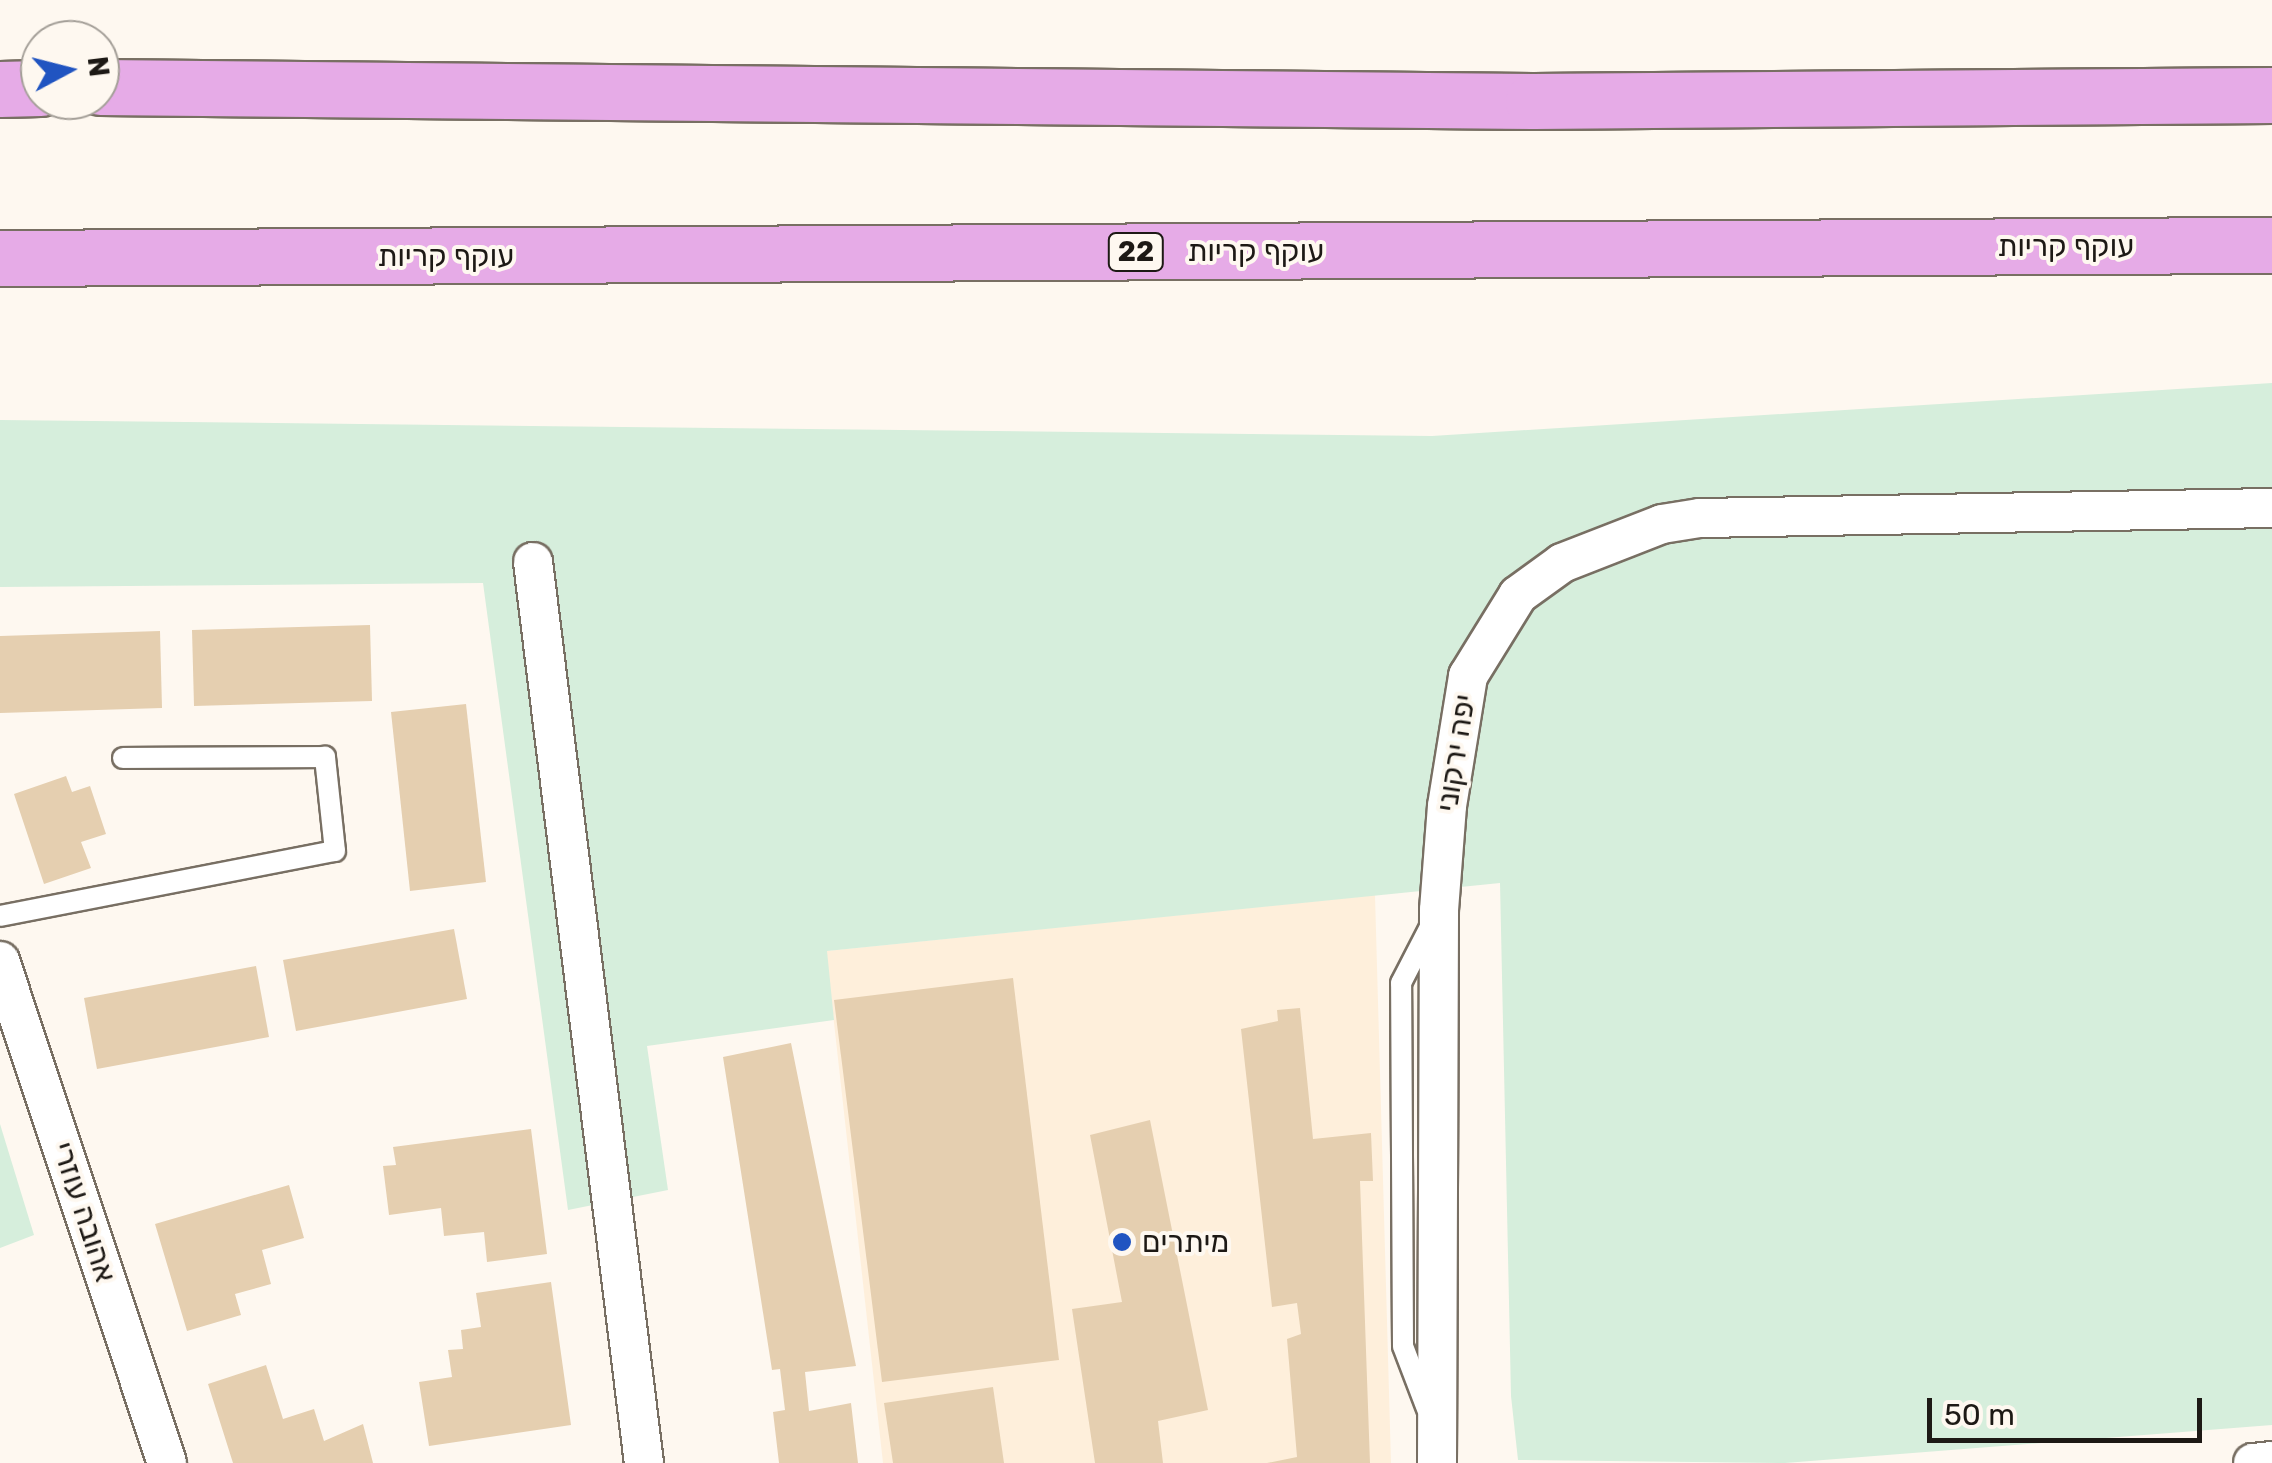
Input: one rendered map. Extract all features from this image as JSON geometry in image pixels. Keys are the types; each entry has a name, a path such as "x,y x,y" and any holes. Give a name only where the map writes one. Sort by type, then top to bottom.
{"highway":[{"path":"120,87 1533,101 2272,95"},
{"name":"עוקף קריות","path":"0,258 2272,245"}],"street":[{"name":"יפה ירקוני","path":"1439,1455 1439,910 1453,740 1468,676 1518,595 1562,563 1662,524 1700,518 2272,508"},
{"path":"533,562 644,1463"},
{"name":"אהובה עוזרי","path":"0,961 167,1463"},
{"path":"2254,1463 2272,1461"}],"lane":[{"path":"0,916 335,851 325,758 123,758"}],"shaded area":[{"name":"מיתרים","path":"1375,895 1391,1463 883,1463 826,951"}],"green space":[{"path":"2272,383 2272,1425 1785,1463 1518,1460 1511,1396 1500,883 827,951 834,1020 647,1046 668,1190 568,1210 483,583 0,587 0,420 1432,436"},
{"path":"0,1124 34,1235 0,1248"}],"building":[{"path":"370,625 372,701 194,706 192,630"},
{"path":"160,631 162,708 0,713 0,636"},
{"path":"466,704 486,882 410,891 391,712"},
{"path":"66,776 72,792 90,786 106,834 81,842 91,868 44,884 14,794"},
{"path":"454,929 467,999 296,1031 283,960"},
{"path":"256,966 269,1037 97,1069 84,998"},
{"path":"1013,978 1059,1360 882,1382 834,1000"},
{"path":"1300,1008 1313,1139 1371,1133 1373,1181 1360,1181 1370,1463 1267,1463 1297,1457 1287,1339 1301,1334 1297,1303 1272,1307 1241,1029 1278,1021 1277,1010"},
{"path":"791,1043 856,1366 805,1372 809,1411 851,1403 858,1463 779,1463 773,1412 785,1410 780,1369 772,1370 723,1057"},
{"path":"1150,1120 1208,1410 1158,1421 1163,1463 1095,1463 1072,1309 1122,1302 1090,1135"},
{"path":"531,1129 547,1254 487,1262 484,1232 444,1236 441,1208 389,1215 383,1166 396,1165 393,1147"},
{"path":"289,1185 304,1238 262,1250 271,1284 235,1294 241,1315 187,1331 155,1224"},
{"path":"551,1282 571,1425 429,1446 419,1382 452,1377 448,1350 463,1349 461,1330 481,1327 476,1293"},
{"path":"266,1365 283,1419 314,1409 324,1441 363,1424 373,1463 233,1463 208,1384"},
{"path":"993,1387 1004,1463 893,1463 884,1403"}],"place":[{"name":"מיתרים","path":"1122,1242"}]}
